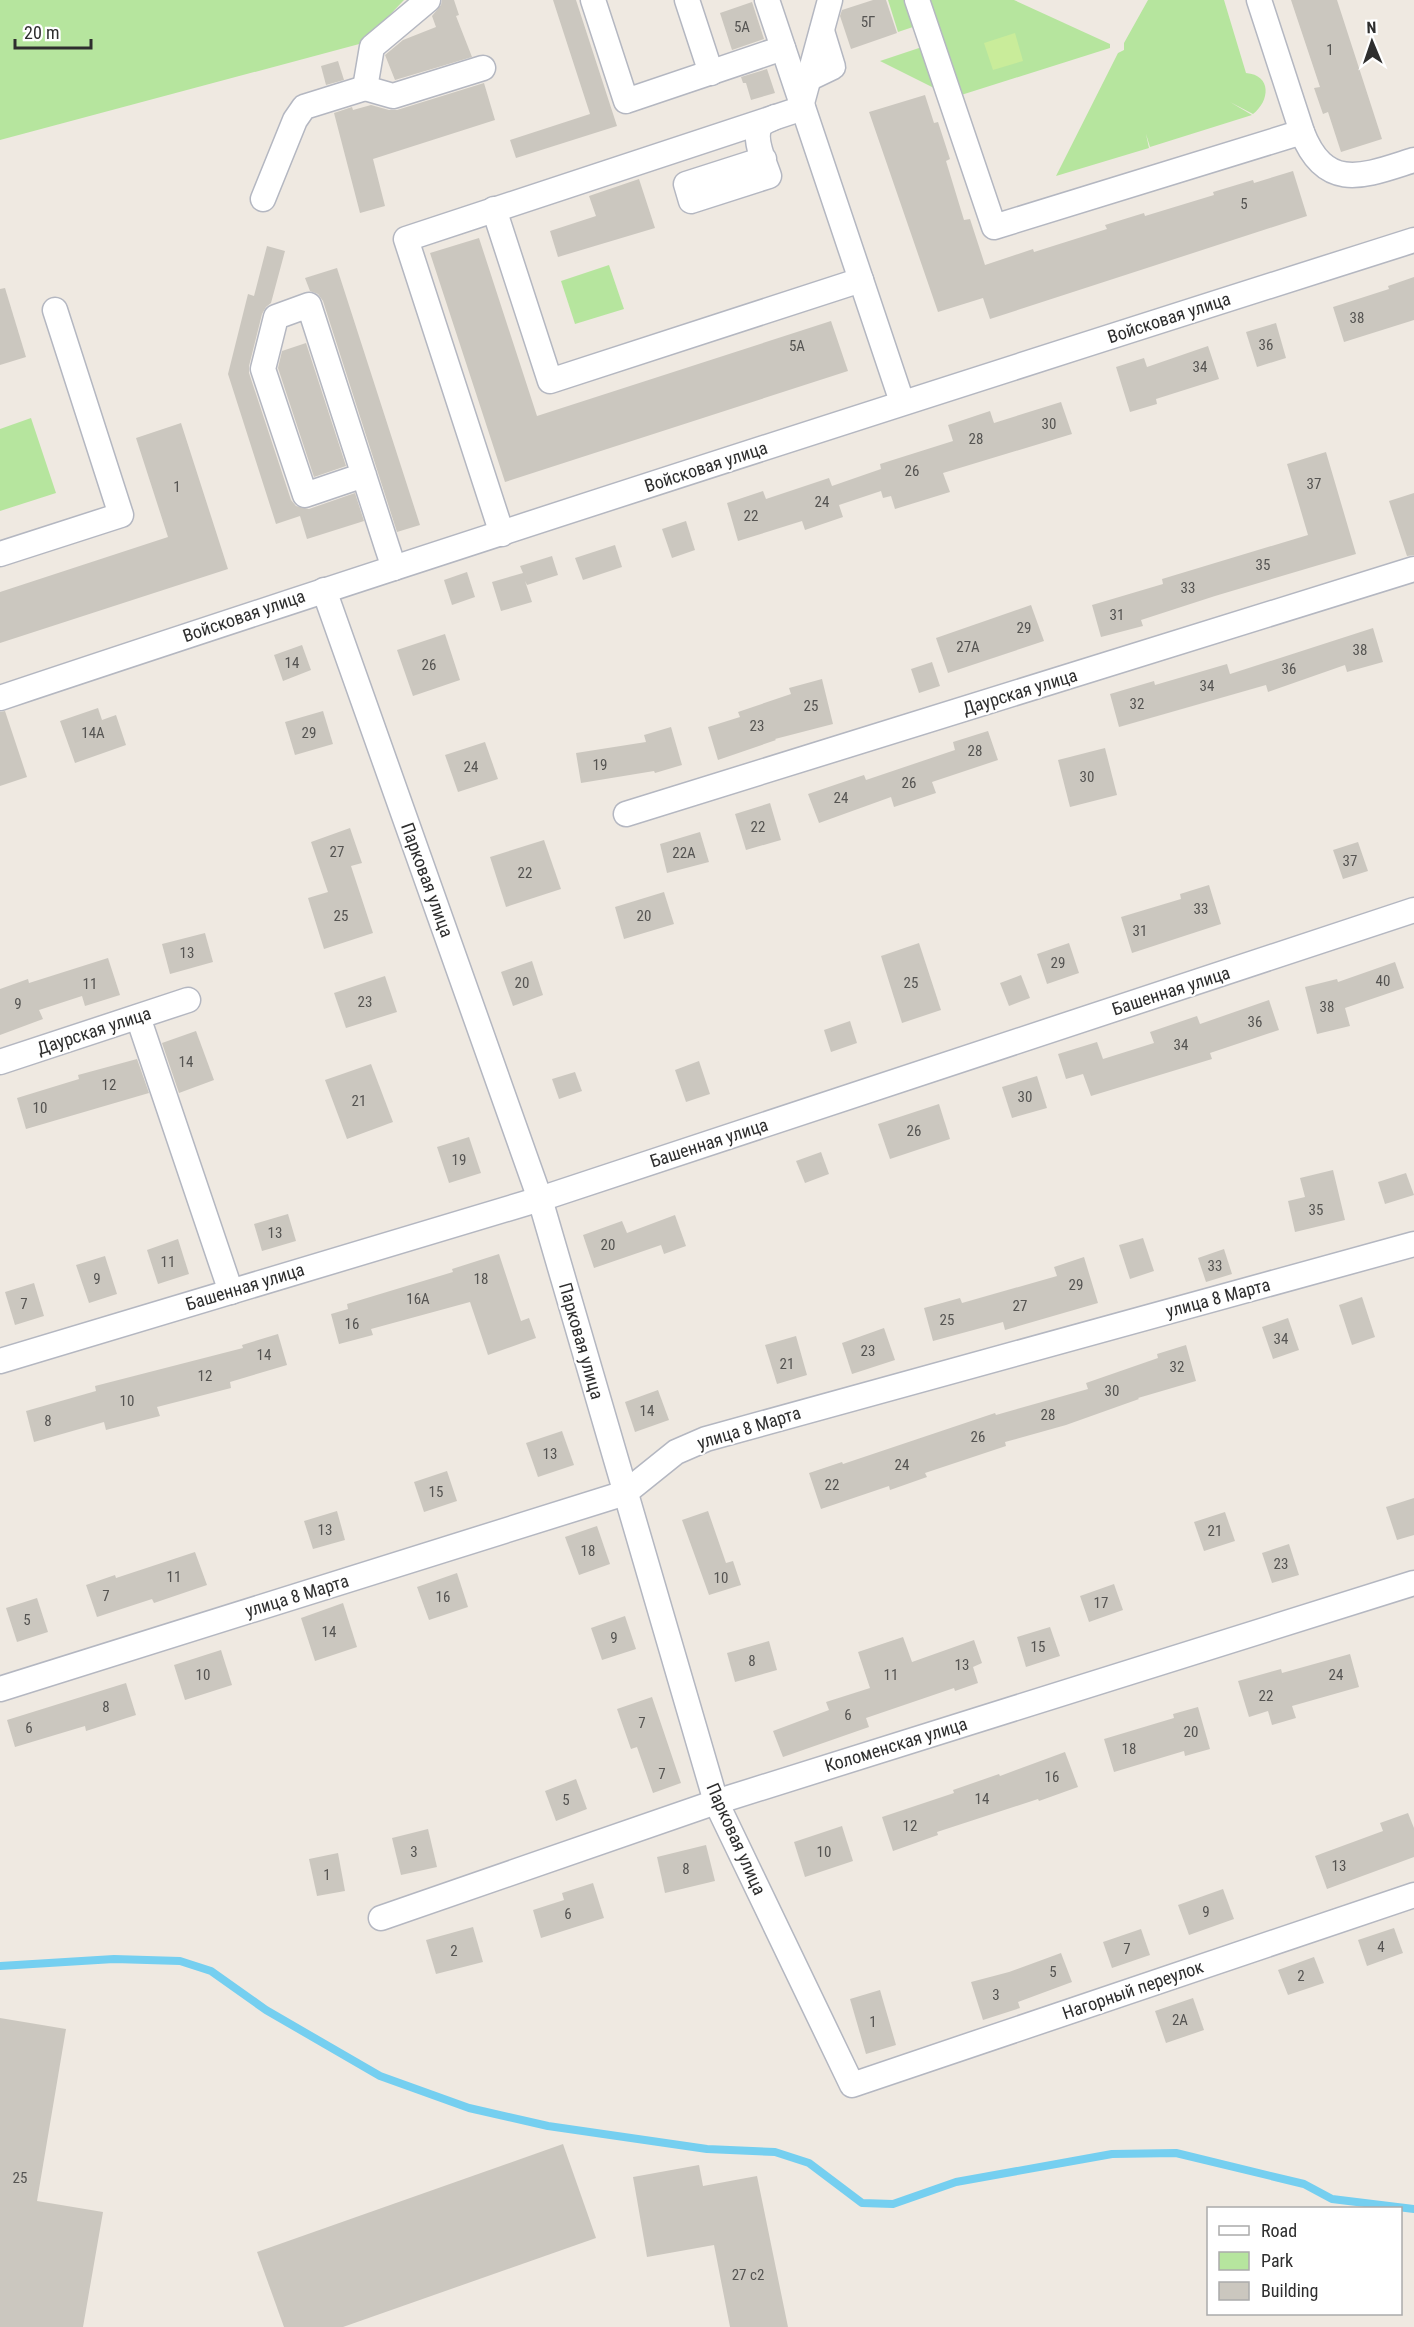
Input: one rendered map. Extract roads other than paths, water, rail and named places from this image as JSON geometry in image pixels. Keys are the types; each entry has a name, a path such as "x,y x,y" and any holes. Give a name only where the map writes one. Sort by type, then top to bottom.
{"street":[{"path":"365,88 372,46 428,0"},
{"path":"593,0 626,101 783,48"},
{"path":"687,0 711,73"},
{"path":"767,0 902,402"},
{"path":"802,105 830,0"},
{"path":"917,0 994,227 1302,132"},
{"path":"1259,0 1302,132 1318,159 1335,172 1350,176 1368,175 1414,160"},
{"path":"263,199 299,112 304,107 365,88 393,96 483,68"},
{"path":"764,159 759,141 762,124 802,105"},
{"path":"502,534 406,239 775,117"},
{"path":"494,209 550,381 861,280"},
{"name":"Войсковая улица","path":"0,698 902,402 1414,240"},
{"path":"364,475 305,495 263,369 276,316 309,305 364,475 394,568"},
{"path":"0,554 121,516 55,310"},
{"name":"Даурская улица","path":"626,814 1414,568"},
{"name":"Парковая улица","path":"324,590 540,1199 716,1802 852,2085"},
{"name":"Башенная улица","path":"0,1361 540,1199 1414,910"},
{"name":"Даурская улица","path":"0,1062 188,1000"},
{"path":"138,1017 231,1292"},
{"name":"улица 8 Марта","path":"0,1689 625,1493 676,1452 706,1439 1414,1244"},
{"name":"Коломенская улица","path":"381,1918 716,1802 1414,1582"},
{"name":"Нагорный переулок","path":"852,2085 1414,1895"}],"waterway":[{"path":"0,1966 114,1959 180,1961 211,1971 266,2010 380,2076 469,2108 548,2126 707,2149 775,2152 809,2163 862,2203 893,2204 956,2182 1112,2154 1176,2153 1304,2184 1332,2199 1398,2207"},
{"path":"1402,2208 1414,2209"}]}
